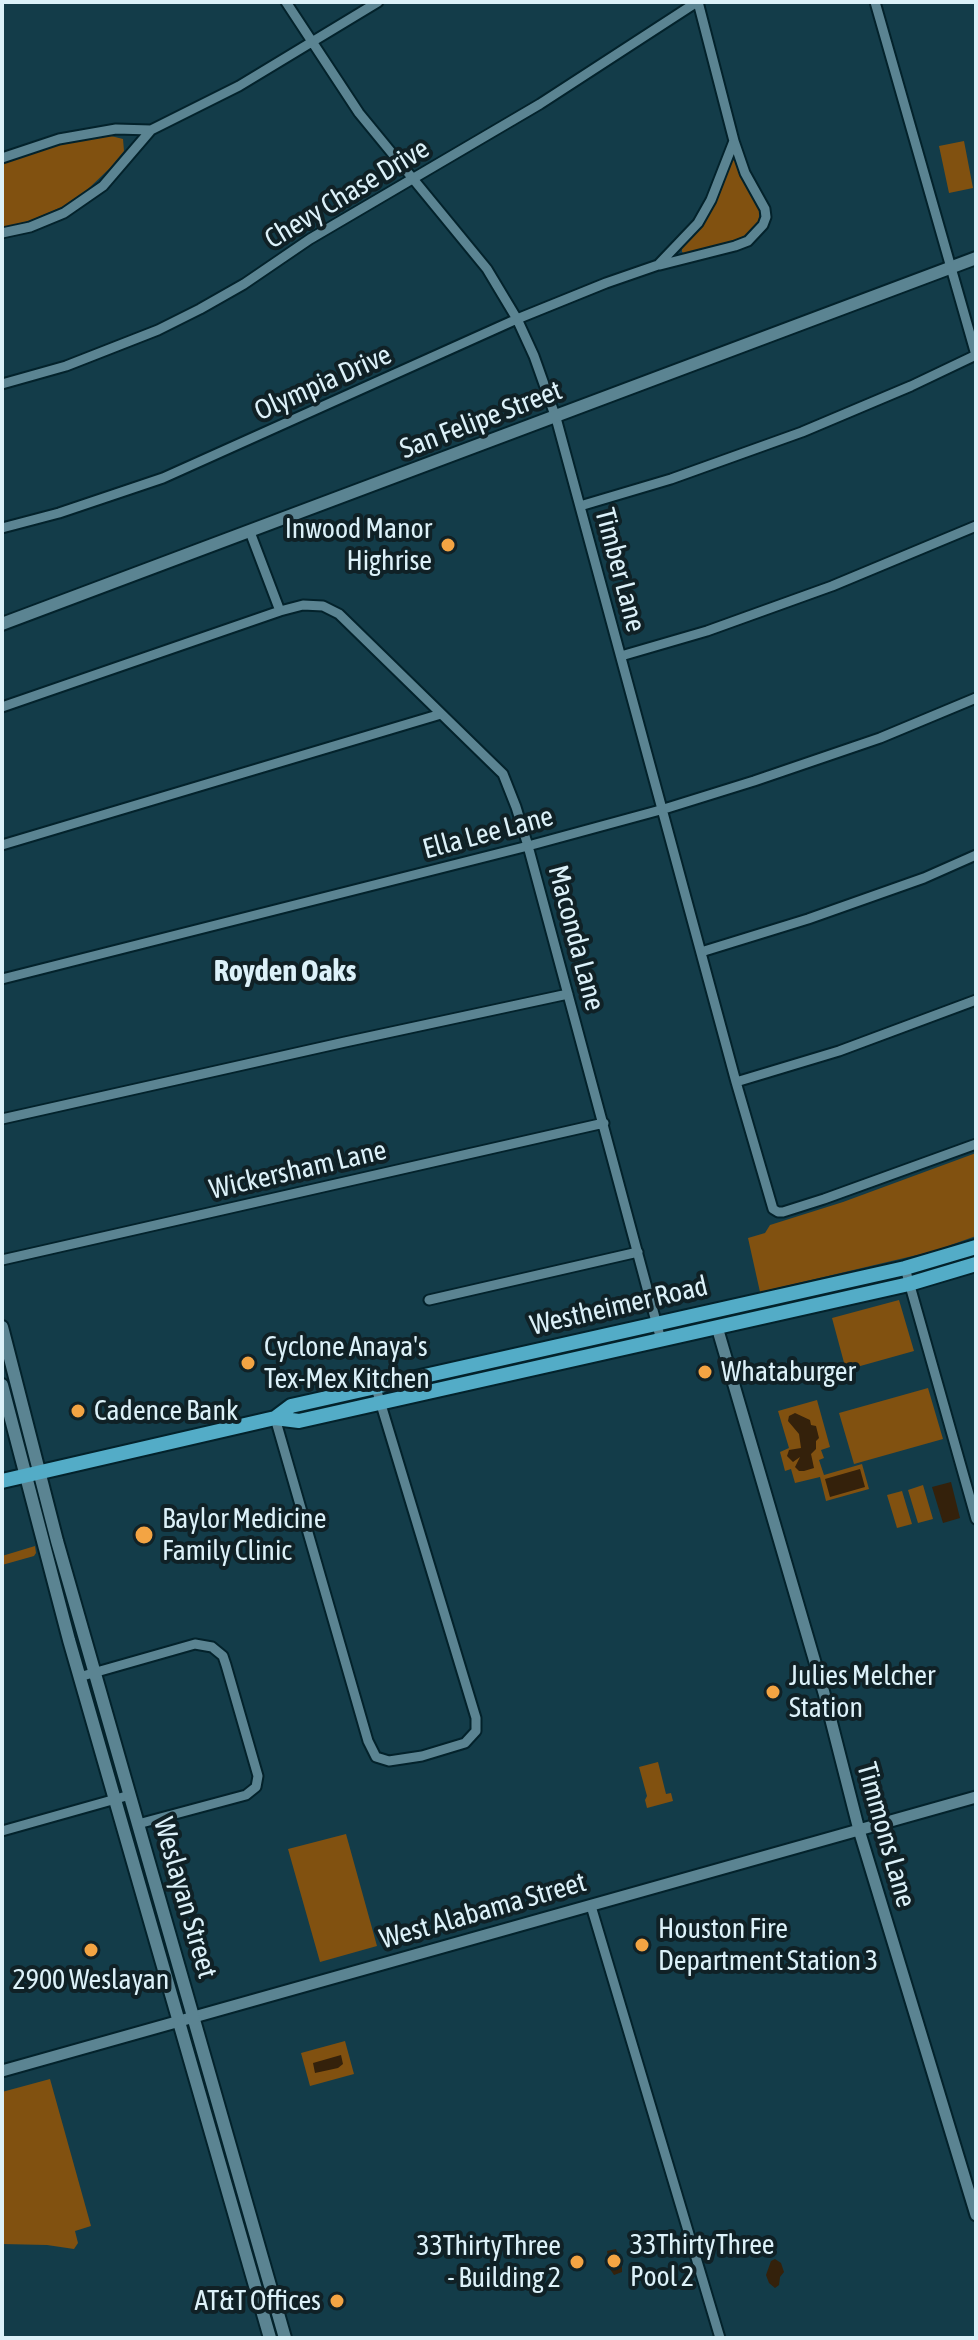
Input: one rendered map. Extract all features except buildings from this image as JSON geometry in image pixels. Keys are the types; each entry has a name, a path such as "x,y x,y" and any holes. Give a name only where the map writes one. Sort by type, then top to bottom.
{"main road":[{"name":"San Felipe Street","path":"2,624 976,258"},
{"name":"Westheimer Road","path":"275,1418 291,1406 806,1291 905,1268 976,1247"},
{"name":"Westheimer Road","path":"2,1481 275,1418 299,1421 380,1403 909,1284 976,1264"},
{"path":"806,1291 809,1306"},
{"path":"717,1327 743,1305"},
{"path":"2,1327 32,1472"},
{"path":"2,1385 32,1472"},
{"name":"Weslayan Street","path":"32,1472 95,1673 285,2338"},
{"name":"Weslayan Street","path":"32,1472 79,1677 270,2338"}],"street":[{"name":"Timber Lane","path":"286,2 359,113 487,269 517,319 546,387 771,1204 778,1212 878,1181 976,1144"},
{"path":"2,233 30,227 64,213 103,186 151,130 239,86 378,2"},
{"name":"Olympia Drive","path":"2,528 59,513 194,465 517,319 606,283 658,265 748,241 763,225 765,209 745,173 734,141 697,2"},
{"name":"Chevy Chase Drive","path":"2,384 66,366 186,316 540,104 697,2"},
{"path":"580,506 671,479 802,432 976,355 875,2"},
{"path":"2,158 59,139 116,129 151,130"},
{"name":"Olympia Drive","path":"658,265 698,223 711,200 734,141"},
{"path":"621,656 707,631 832,586 976,526"},
{"path":"250,532 280,611"},
{"name":"Maconda Lane","path":"2,707 280,611 303,605 323,606 339,614 503,774 528,846 661,1340"},
{"name":"Ella Lee Lane","path":"2,979 664,809 880,738 976,698"},
{"path":"2,845 441,714"},
{"path":"701,952 822,914 924,878 976,855"},
{"path":"2,1119 568,994"},
{"path":"736,1082 839,1051 976,1000"},
{"name":"Wickersham Lane","path":"2,1260 604,1123"},
{"path":"429,1300 638,1252"},
{"path":"905,1268 976,1519"},
{"name":"Timmons Lane","path":"717,1327 817,1668 859,1830 976,2215"},
{"path":"275,1418 368,1741 376,1757 389,1761 465,1743 476,1731 476,1718 376,1388"},
{"path":"79,1677 195,1644 212,1647 223,1656 258,1776 257,1784 250,1793 138,1824"},
{"path":"2,1831 130,1795"},
{"name":"West Alabama Street","path":"2,2071 976,1797"},
{"path":"591,1906 720,2338"}],"shaded area":[{"path":"111,136 123,139 124,151 87,190 64,206 29,221 2,228 2,164 71,142"},
{"path":"964,141 973,188 949,193 939,146"},
{"path":"732,160 736,161 760,210 758,224 748,234 735,240 685,254 682,248 704,222 718,198"},
{"path":"976,1153 976,1236 934,1251 760,1292 748,1238 765,1233 770,1225"},
{"path":"899,1300 914,1351 846,1370 832,1318"},
{"path":"928,1388 943,1439 854,1464 839,1413"},
{"path":"817,1400 830,1447 821,1450 824,1458 819,1460 824,1475 862,1464 869,1489 826,1501 820,1477 795,1483 791,1469 785,1471 780,1452 789,1448 778,1411"},
{"path":"795,1413 816,1426 819,1438 811,1454 814,1468 804,1471 795,1467 800,1457 793,1462 787,1456 789,1450 801,1448 799,1434 788,1421 789,1416"},
{"path":"860,1469 865,1487 830,1497 825,1479"},
{"path":"951,1482 960,1518 943,1523 932,1487"},
{"path":"923,1485 933,1519 918,1523 908,1490"},
{"path":"902,1491 912,1524 897,1528 887,1495"},
{"path":"35,1546 34,1556 2,1565 2,1556"},
{"path":"658,1762 666,1794 671,1793 673,1801 647,1808 639,1767"},
{"path":"346,1834 377,1946 320,1962 288,1849"},
{"path":"345,2041 354,2074 310,2086 301,2053"},
{"path":"341,2055 343,2064 338,2068 315,2073 313,2063"},
{"path":"50,2079 91,2226 75,2231 78,2243 74,2249 2,2244 2,2092"},
{"name":"33ThirtyThree Pool 2","path":"616,2249 622,2272 614,2275 606,2263 607,2251"},
{"path":"775,2259 781,2263 784,2272 775,2288 766,2275 771,2261"}],"place":[{"name":"Inwood Manor Highrise","path":"448,545"},
{"name":"Cyclone Anaya's Tex-Mex Kitchen","path":"248,1363"},
{"name":"Whataburger","path":"705,1372"},
{"name":"Cadence Bank","path":"78,1411"},
{"name":"Baylor Medicine Family Clinic","path":"144,1535"},
{"name":"Julies Melcher Station","path":"773,1692"},
{"name":"Houston Fire Department Station 3","path":"642,1945"},
{"name":"2900 Weslayan","path":"91,1950"},
{"name":"33ThirtyThree Pool 2","path":"614,2261"},
{"name":"33ThirtyThree - Building 2","path":"577,2262"},
{"name":"AT&T Offices","path":"337,2301"}],"district":[{"name":"Royden Oaks","path":"285,972"}]}
